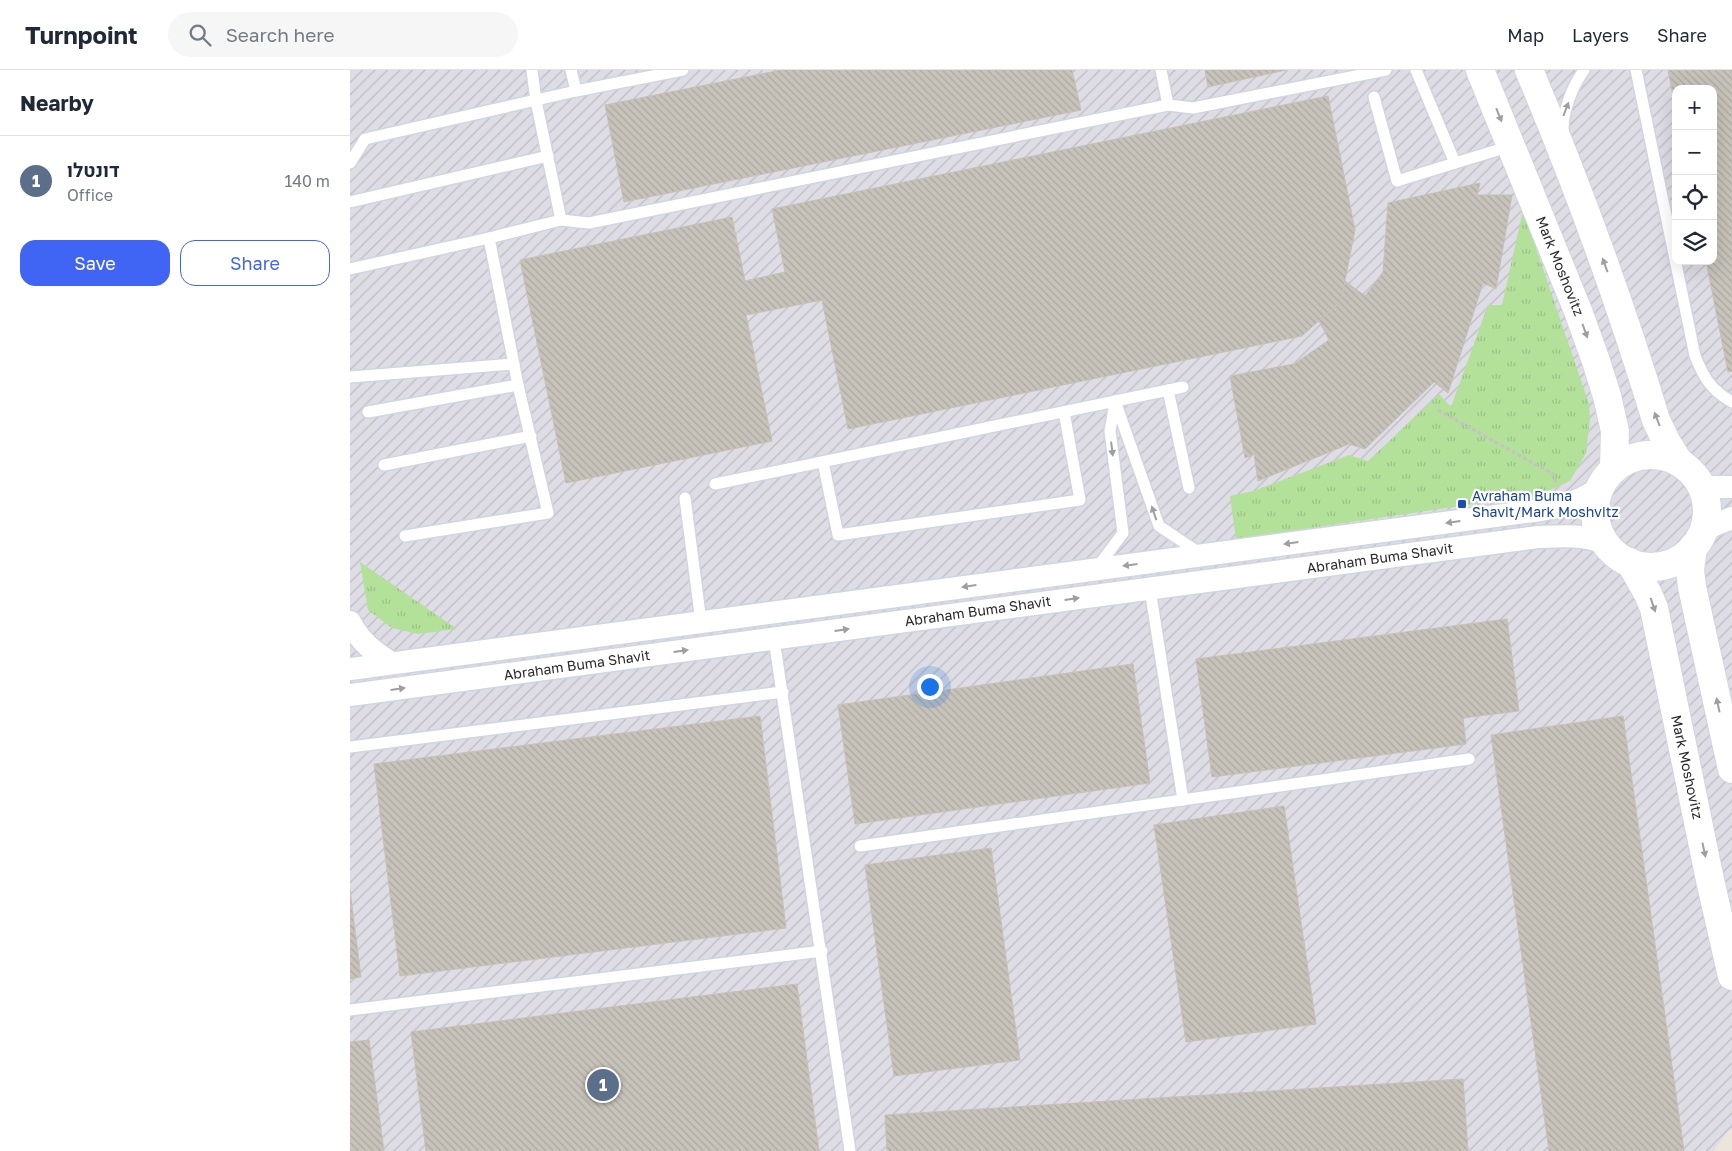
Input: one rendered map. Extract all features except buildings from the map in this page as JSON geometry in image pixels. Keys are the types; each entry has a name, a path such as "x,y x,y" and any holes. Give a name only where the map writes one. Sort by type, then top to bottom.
{"street":[{"name":"Mark Moshovitz","path":"1480,70 1578,311 1607,396 1615,431 1607,478 1595,507 1596,523 1610,550 1623,559 1638,565 1656,567 1673,563 1688,554 1698,540"},
{"path":"1529,70 1563,152 1614,293 1656,420 1679,462"},
{"path":"1607,478 1626,460 1640,455 1654,455 1679,462 1694,474 1703,487 1707,500 1706,526 1698,540 1690,570 1692,587 1732,769"},
{"name":"Abraham Buma Shavit","path":"350,669 1541,510 1589,496 1607,478"},
{"path":"1703,487 1732,487"},
{"path":"1698,540 1712,526 1732,518"},
{"name":"Abraham Buma Shavit","path":"350,695 1538,537 1579,536 1606,543"},
{"name":"Mark Moshovitz","path":"1630,562 1654,608 1704,852 1732,976"},
{"path":"350,622 367,647 391,663"}],"lane":[{"path":"532,70 536,101 561,220"},
{"path":"571,70 576,91"},
{"path":"350,163 364,139 576,91 683,70"},
{"path":"1161,70 1168,105"},
{"path":"350,268 489,238 561,220 588,223 1168,105 1193,108 1386,70"},
{"path":"1416,70 1455,163"},
{"path":"1563,152 1563,117 1578,78 1584,70"},
{"path":"1636,70 1695,356 1704,378 1721,396 1732,402"},
{"path":"1374,97 1397,181 1511,146"},
{"path":"350,202 548,156"},
{"path":"405,536 548,513 518,384 489,238"},
{"path":"350,377 514,364"},
{"path":"368,412 518,384"},
{"path":"715,484 1183,387"},
{"path":"1168,390 1189,488"},
{"path":"1115,401 1159,526 1203,555"},
{"path":"1096,569 1122,533 1110,431 1115,401"},
{"path":"823,462 838,535 1080,500 1064,412"},
{"path":"384,465 531,436"},
{"path":"685,498 701,622"},
{"path":"1150,589 1183,800"},
{"path":"774,638 822,951 850,1151"},
{"path":"350,747 783,692"},
{"path":"860,846 1469,759"},
{"path":"350,1010 822,951"}],"path":[{"path":"1438,410 1552,474 1565,504"}],"shaded area":[{"path":"350,70 1732,70 1732,1130 1728,1131 1713,1151 350,1151"}],"green space":[{"path":"1523,210 1589,404 1590,419 1586,453 1570,481 1541,494 1236,539 1230,496 1253,491 1349,455 1368,461 1439,394 1451,407 1488,305 1502,305"},
{"path":"360,562 457,629 418,634 392,628 368,610"}],"place":[{"name":"Avraham Buma Shavit/Mark Moshvitz","path":"1462,504"},
{"name":"דונטלו","path":"603,1085"}]}
